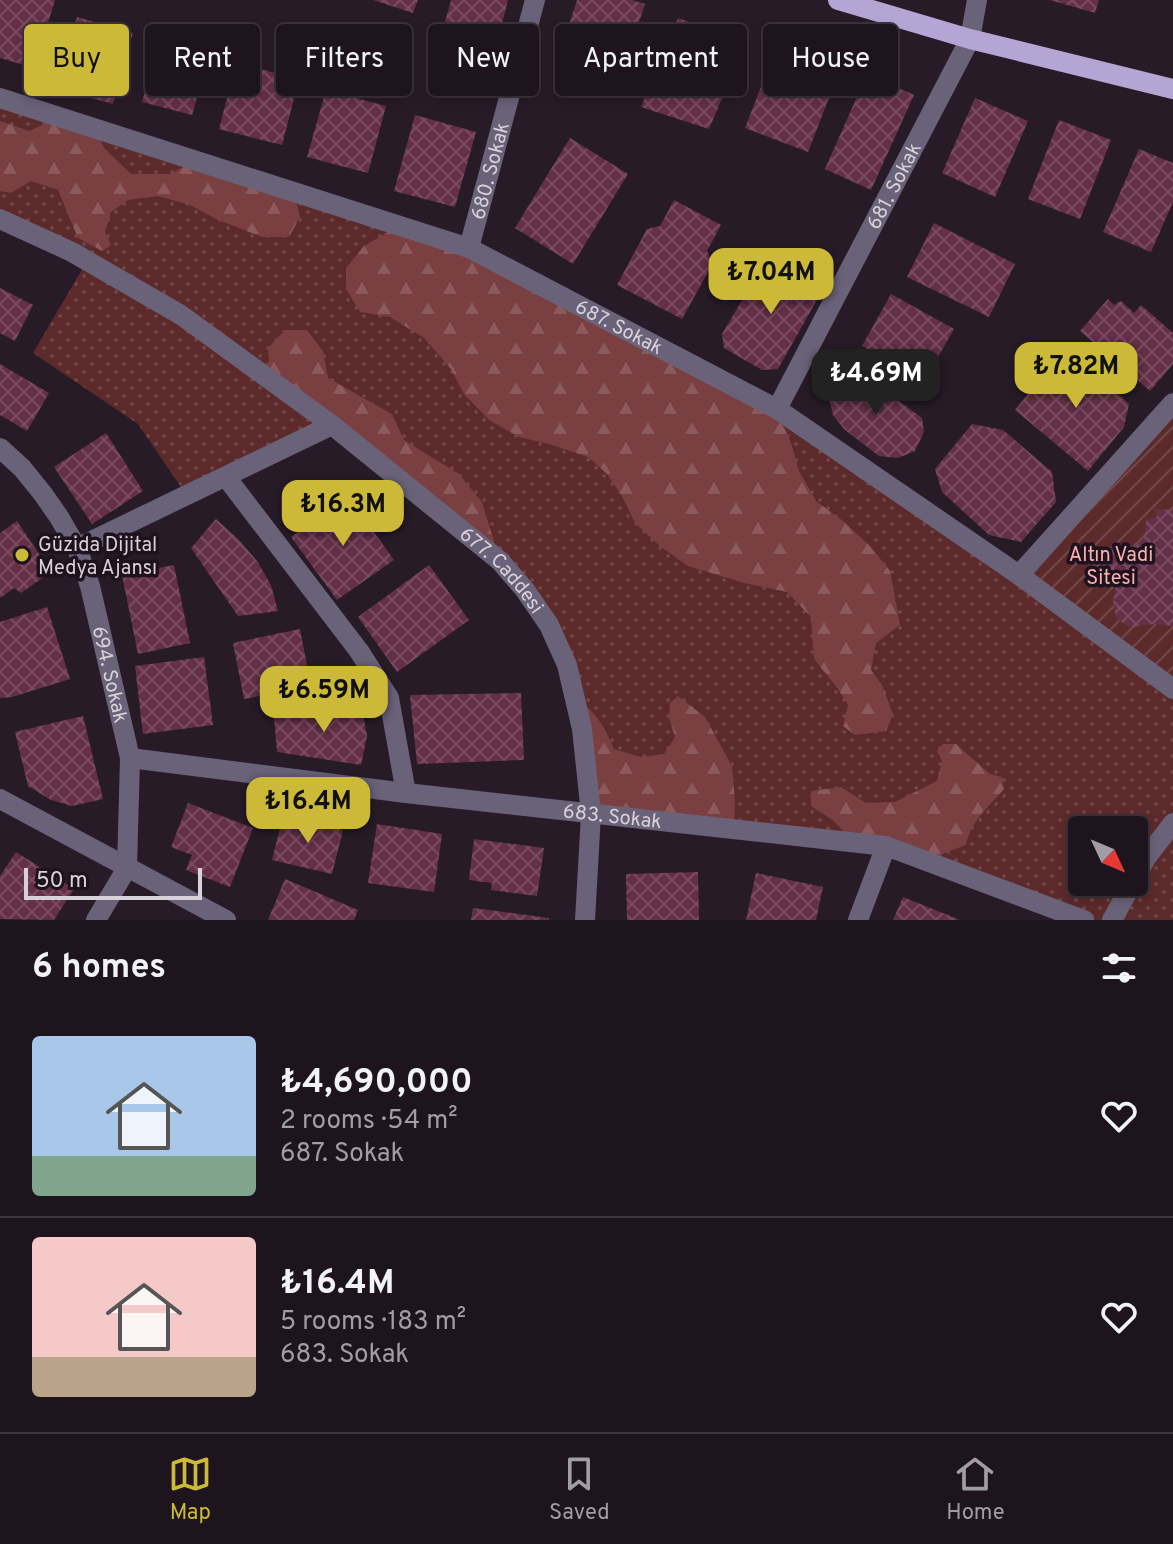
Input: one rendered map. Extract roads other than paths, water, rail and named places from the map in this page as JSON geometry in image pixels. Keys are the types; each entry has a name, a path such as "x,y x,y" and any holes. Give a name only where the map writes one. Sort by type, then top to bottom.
{"main road":[{"path":"838,0 970,39 1173,89"}],"street":[{"name":"680. Sokak","path":"469,248 535,0"},
{"name":"681. Sokak","path":"777,409 970,39 977,0"},
{"name":"687. Sokak","path":"0,98 469,248 777,409 1019,575 1173,689"},
{"name":"677. Caddesi","path":"0,219 72,252 181,315 332,425 500,561 549,625 567,665 582,729 591,814 585,920"},
{"path":"1019,575 1173,403"},
{"path":"77,548 332,425"},
{"name":"694. Sokak","path":"0,448 22,468 43,494 77,548 90,586 130,758 127,868 96,920"},
{"path":"226,477 359,651 389,698 406,793"},
{"name":"683. Sokak","path":"130,758 406,793 886,846 1084,920"},
{"path":"0,799 226,920"},
{"path":"1148,855 1173,823"},
{"path":"858,920 886,846"},
{"path":"1112,920 1126,896"}],"place":[{"name":"Güzida Dijital Medya Ajansı","path":"22,555"}],"park label":[{"name":"Altın Vadi Sitesi","path":"1111,566"}]}
